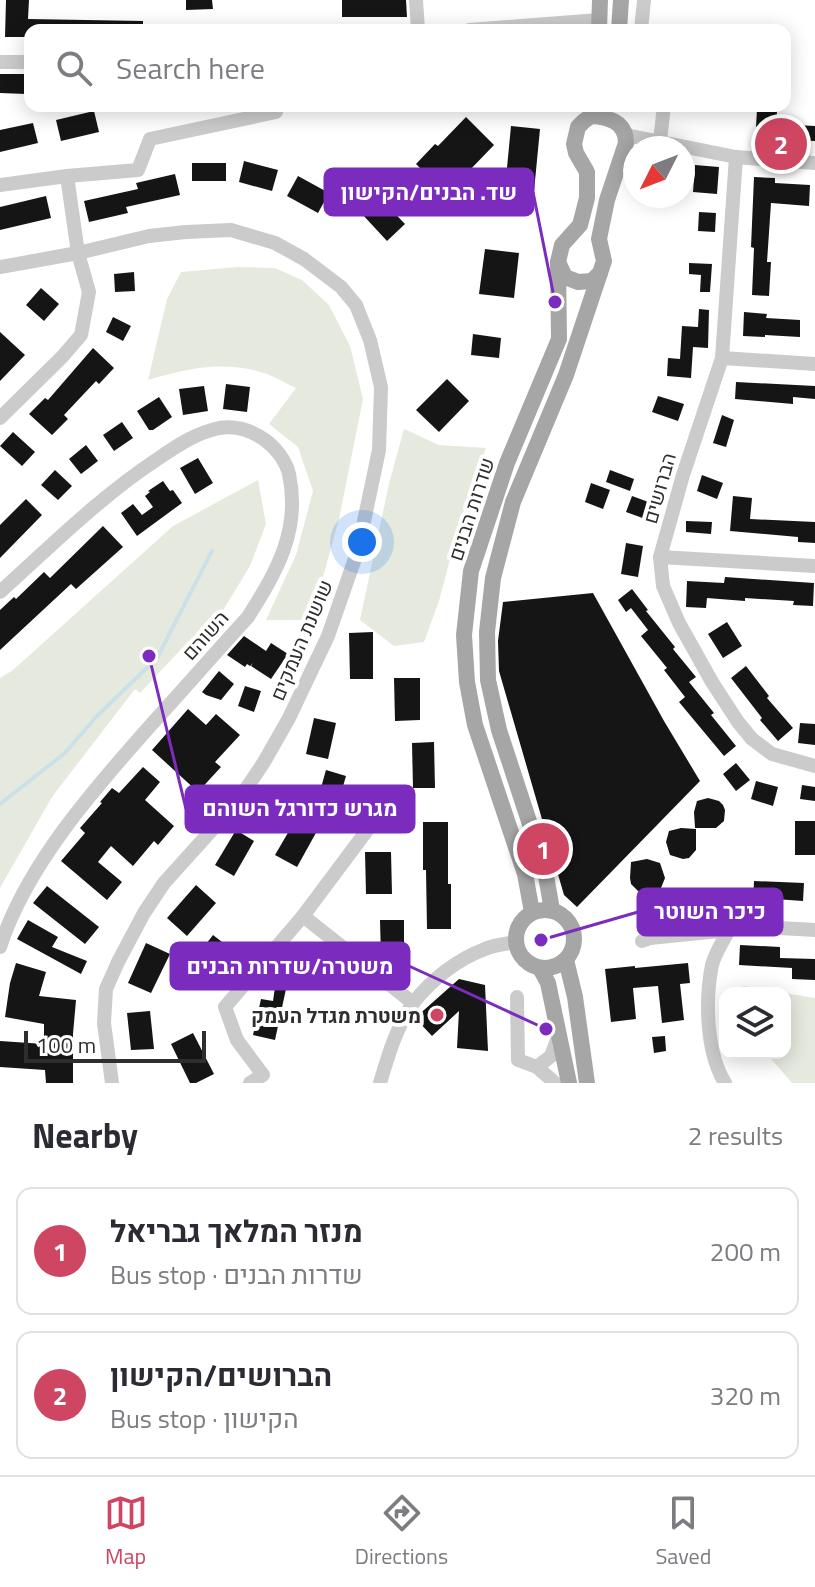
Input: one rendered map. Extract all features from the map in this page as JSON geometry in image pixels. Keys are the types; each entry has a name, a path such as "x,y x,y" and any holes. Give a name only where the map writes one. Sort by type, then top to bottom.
{"main road":[{"path":"599,24 600,0"},
{"path":"619,24 621,0"},
{"path":"591,112 578,127 574,144 587,172 587,198 580,225 562,245 558,262 565,277 578,282 592,281 600,273"},
{"path":"613,113 626,135"},
{"name":"שדרות הבנים","path":"552,910 541,857 499,730 488,680 487,632 493,578 513,502 566,375 604,261 599,239 626,135"},
{"name":"שדרות הבנים","path":"532,912 525,874 475,725 467,682 464,635 471,571 507,463 559,339 558,262"},
{"path":"552,910 567,918 574,944 566,960 550,968 540,968 531,965 518,952 517,928 532,912 552,910"},
{"path":"566,960 575,997 587,1083"},
{"path":"540,968 548,983 569,1083"}],"street":[{"path":"416,0 418,24"},
{"path":"642,24 644,0"},
{"path":"0,62 24,62"},
{"path":"0,185 138,170 150,139 276,112"},
{"path":"661,136 663,112"},
{"path":"626,135 632,136"},
{"path":"695,148 736,157 815,163"},
{"name":"הברושים","path":"736,157 722,358 683,475 660,557 663,586 679,623 712,682 752,739 772,754 815,766"},
{"path":"0,418 81,335 89,292 78,253 67,176"},
{"name":"שושנת העמקים","path":"0,267 149,236 186,232 231,230 275,243 304,259 341,287 356,305 370,340 381,387 379,450 358,550 328,636 264,762 238,801 164,883 118,962 106,989 104,1023 112,1083"},
{"path":"722,358 815,364"},
{"name":"השוהם","path":"0,592 102,500 185,440 221,427 252,431 272,445 287,466 293,515 288,540 266,588 248,617 108,774 68,824 33,878 4,933 0,947"},
{"path":"660,557 815,566"},
{"path":"250,1083 263,1075 237,1040 225,1007 303,916 380,813"},
{"path":"303,916 413,1003"},
{"path":"642,941 743,926 815,930"},
{"path":"725,1083 718,1071 709,1039 709,1000 713,962 729,930"},
{"path":"380,1083 394,1040 413,1003 433,982 461,959 487,948 516,942"},
{"path":"517,997 518,1060 537,1067 555,1083"},
{"path":"537,1067 551,1056 559,1035"}],"shaded area":[{"path":"237,267 275,268 302,280 329,305 350,346 363,399 339,519 320,588 307,620 266,620 296,555 313,491 298,447 269,424 296,388 267,374 237,367 192,369 148,380 167,299 181,272"},
{"path":"404,429 439,445 486,448 424,642 394,646 360,620"},
{"path":"258,480 266,524 250,566 222,612 186,644 140,693 135,689 52,797 0,888 0,678 13,670 173,526"},
{"path":"791,994 815,998 815,1083 792,1083 771,1059 791,1059"}],"building":[{"path":"6,0 29,0 28,19 143,21 143,24 24,24 24,37 5,37"},
{"path":"186,0 212,0 213,9 186,10"},
{"path":"342,0 406,0 407,17 342,17"},
{"path":"0,74 24,74 24,94 0,93"},
{"path":"94,112 99,132 61,141 56,120"},
{"path":"757,112 777,112 776,128 756,127"},
{"path":"466,117 494,145 466,174 480,187 460,208 416,164"},
{"path":"33,123 38,143 0,152 0,130"},
{"path":"793,125 815,126 815,141 792,140"},
{"path":"511,126 540,129 532,212 503,209"},
{"path":"244,161 278,170 272,191 239,182"},
{"path":"192,163 226,163 226,181 192,181"},
{"path":"695,165 719,167 717,194 695,192"},
{"path":"175,174 180,195 126,207 128,213 89,222 84,201 138,189 136,183"},
{"path":"298,176 329,193 318,213 287,196"},
{"path":"754,177 775,178 775,183 810,185 809,206 771,203 767,262 771,262 769,296 752,295"},
{"path":"46,196 51,218 0,230 0,207"},
{"path":"380,198 405,224 387,241 362,214"},
{"path":"699,212 716,213 715,232 698,231"},
{"path":"485,249 519,253 514,298 479,294"},
{"path":"689,263 712,264 710,292 700,292 701,275 689,274"},
{"path":"134,272 135,291 115,292 114,274"},
{"path":"41,288 59,304 44,321 26,305"},
{"path":"699,309 709,310 708,348 693,347 691,378 667,376 668,358 680,359 682,326 698,327"},
{"path":"744,312 767,314 766,318 800,320 800,337 743,336"},
{"path":"113,317 131,326 123,341 106,332"},
{"path":"0,332 25,355 0,381"},
{"path":"473,334 501,338 499,358 471,355"},
{"path":"93,348 114,368 99,384 96,381 64,415 68,419 52,435 29,414 45,398 48,400"},
{"path":"447,379 469,401 439,432 416,410"},
{"path":"736,382 815,386 815,399 793,397 793,404 735,399"},
{"path":"226,384 250,387 247,412 223,409"},
{"path":"204,386 208,411 183,415 179,389"},
{"path":"658,396 684,404 678,421 652,412"},
{"path":"159,397 172,417 149,430 137,411"},
{"path":"722,415 734,420 726,447 713,443"},
{"path":"122,422 133,438 114,451 103,435"},
{"path":"13,432 35,452 22,466 0,446"},
{"path":"86,445 98,461 81,474 69,459"},
{"path":"198,458 213,483 195,494 180,468"},
{"path":"55,470 72,486 58,500 41,485"},
{"path":"610,470 634,479 630,491 606,482"},
{"path":"702,475 723,483 717,499 697,491"},
{"path":"163,481 182,503 137,536 121,513 133,504 142,515 153,507 145,496"},
{"path":"591,483 610,490 603,509 585,502"},
{"path":"632,496 654,504 648,520 626,512"},
{"path":"733,496 752,498 750,519 815,522 815,543 798,542 798,537 730,531"},
{"path":"26,499 42,515 0,558 0,525"},
{"path":"686,521 712,522 711,534 686,532"},
{"path":"103,526 123,547 76,589 71,584 0,650 0,610 44,572 50,578"},
{"path":"626,543 643,546 638,577 621,574"},
{"path":"725,577 814,583 813,606 793,605 794,601 707,598 706,608 686,607 687,581 724,583"},
{"path":"632,589 696,677 689,682 736,746 724,756 679,702 685,697 641,636 648,630 631,608 626,612 618,600"},
{"path":"593,593 700,781 577,907 564,895 499,671 498,641 503,602"},
{"path":"727,622 742,646 723,658 708,634"},
{"path":"373,632 373,679 350,679 349,633"},
{"path":"244,636 266,651 271,643 288,654 271,679 251,666 253,663 245,667 227,655"},
{"path":"746,666 769,696 767,698 793,728 778,741 731,678"},
{"path":"219,671 234,684 221,700 202,692"},
{"path":"394,678 420,678 420,720 395,721"},
{"path":"245,686 261,691 254,712 238,706"},
{"path":"188,709 206,725 216,714 240,735 215,762 221,767 198,792 152,750"},
{"path":"314,718 336,723 328,759 306,754"},
{"path":"800,723 815,724 815,745 798,743"},
{"path":"434,742 435,788 413,788 412,743"},
{"path":"736,763 750,780 736,791 723,774"},
{"path":"143,767 160,782 145,800 174,826 158,845 154,841 133,866 111,846 98,862 122,882 107,900 61,861 85,833 80,828 112,788 119,793"},
{"path":"326,770 346,776 335,814 315,809"},
{"path":"756,781 778,787 773,806 751,799"},
{"path":"802,785 815,787 815,801 800,799"},
{"path":"708,798 723,805 724,821 716,828 695,828 697,801"},
{"path":"296,819 317,831 297,867 275,855"},
{"path":"795,821 815,821 815,855 795,855"},
{"path":"423,822 448,822 451,929 427,929"},
{"path":"696,829 696,850 689,858 683,859 670,855 666,842 669,831"},
{"path":"236,830 254,841 234,876 215,865"},
{"path":"365,852 391,852 392,894 366,894"},
{"path":"647,859 660,863 665,878 661,888 651,894 639,892 631,884 630,878 631,862"},
{"path":"754,881 804,883 803,901 753,901"},
{"path":"196,885 216,903 187,936 167,918"},
{"path":"47,886 99,927 85,944 33,903"},
{"path":"28,920 58,937 52,947 87,961 81,974 17,939"},
{"path":"380,920 404,920 404,959 381,959"},
{"path":"213,935 235,952 211,982 190,965"},
{"path":"146,943 170,954 151,993 128,983"},
{"path":"740,945 780,947 780,958 815,959 815,980 792,979 792,968 739,965"},
{"path":"16,963 46,972 39,996 76,1000 73,1083 46,1083 45,1070 0,1067 0,1041 44,1044 44,1024 5,1017"},
{"path":"688,963 690,983 680,984 684,1020 662,1023 658,986 633,988 636,1019 611,1022 605,969"},
{"path":"278,966 299,969 295,990 286,989 275,1040 253,1035 261,999 273,1001"},
{"name":"משטרת מגדל העמק","path":"459,979 485,985 488,1051 457,1048 459,1011 432,1036 415,1018"},
{"path":"150,1011 154,1049 131,1050 127,1013"},
{"path":"193,1033 214,1074 190,1083 171,1044"},
{"path":"665,1036 666,1051 654,1053 652,1037"}],"waterway":[{"path":"0,804 65,753 96,717 157,658 212,551"}],"place":[{"name":"הברושים/הקישון","path":"781,144"},
{"name":"שד. הבנים/הקישון","path":"555,302"},
{"name":"מגרש כדורגל השוהם","path":"149,656"},
{"name":"מנזר המלאך גבריאל","path":"543,849"},
{"name":"כיכר השוטר","path":"541,940"},
{"name":"משטרת מגדל העמק","path":"437,1015"},
{"name":"משטרה/שדרות הבנים","path":"546,1029"}]}
